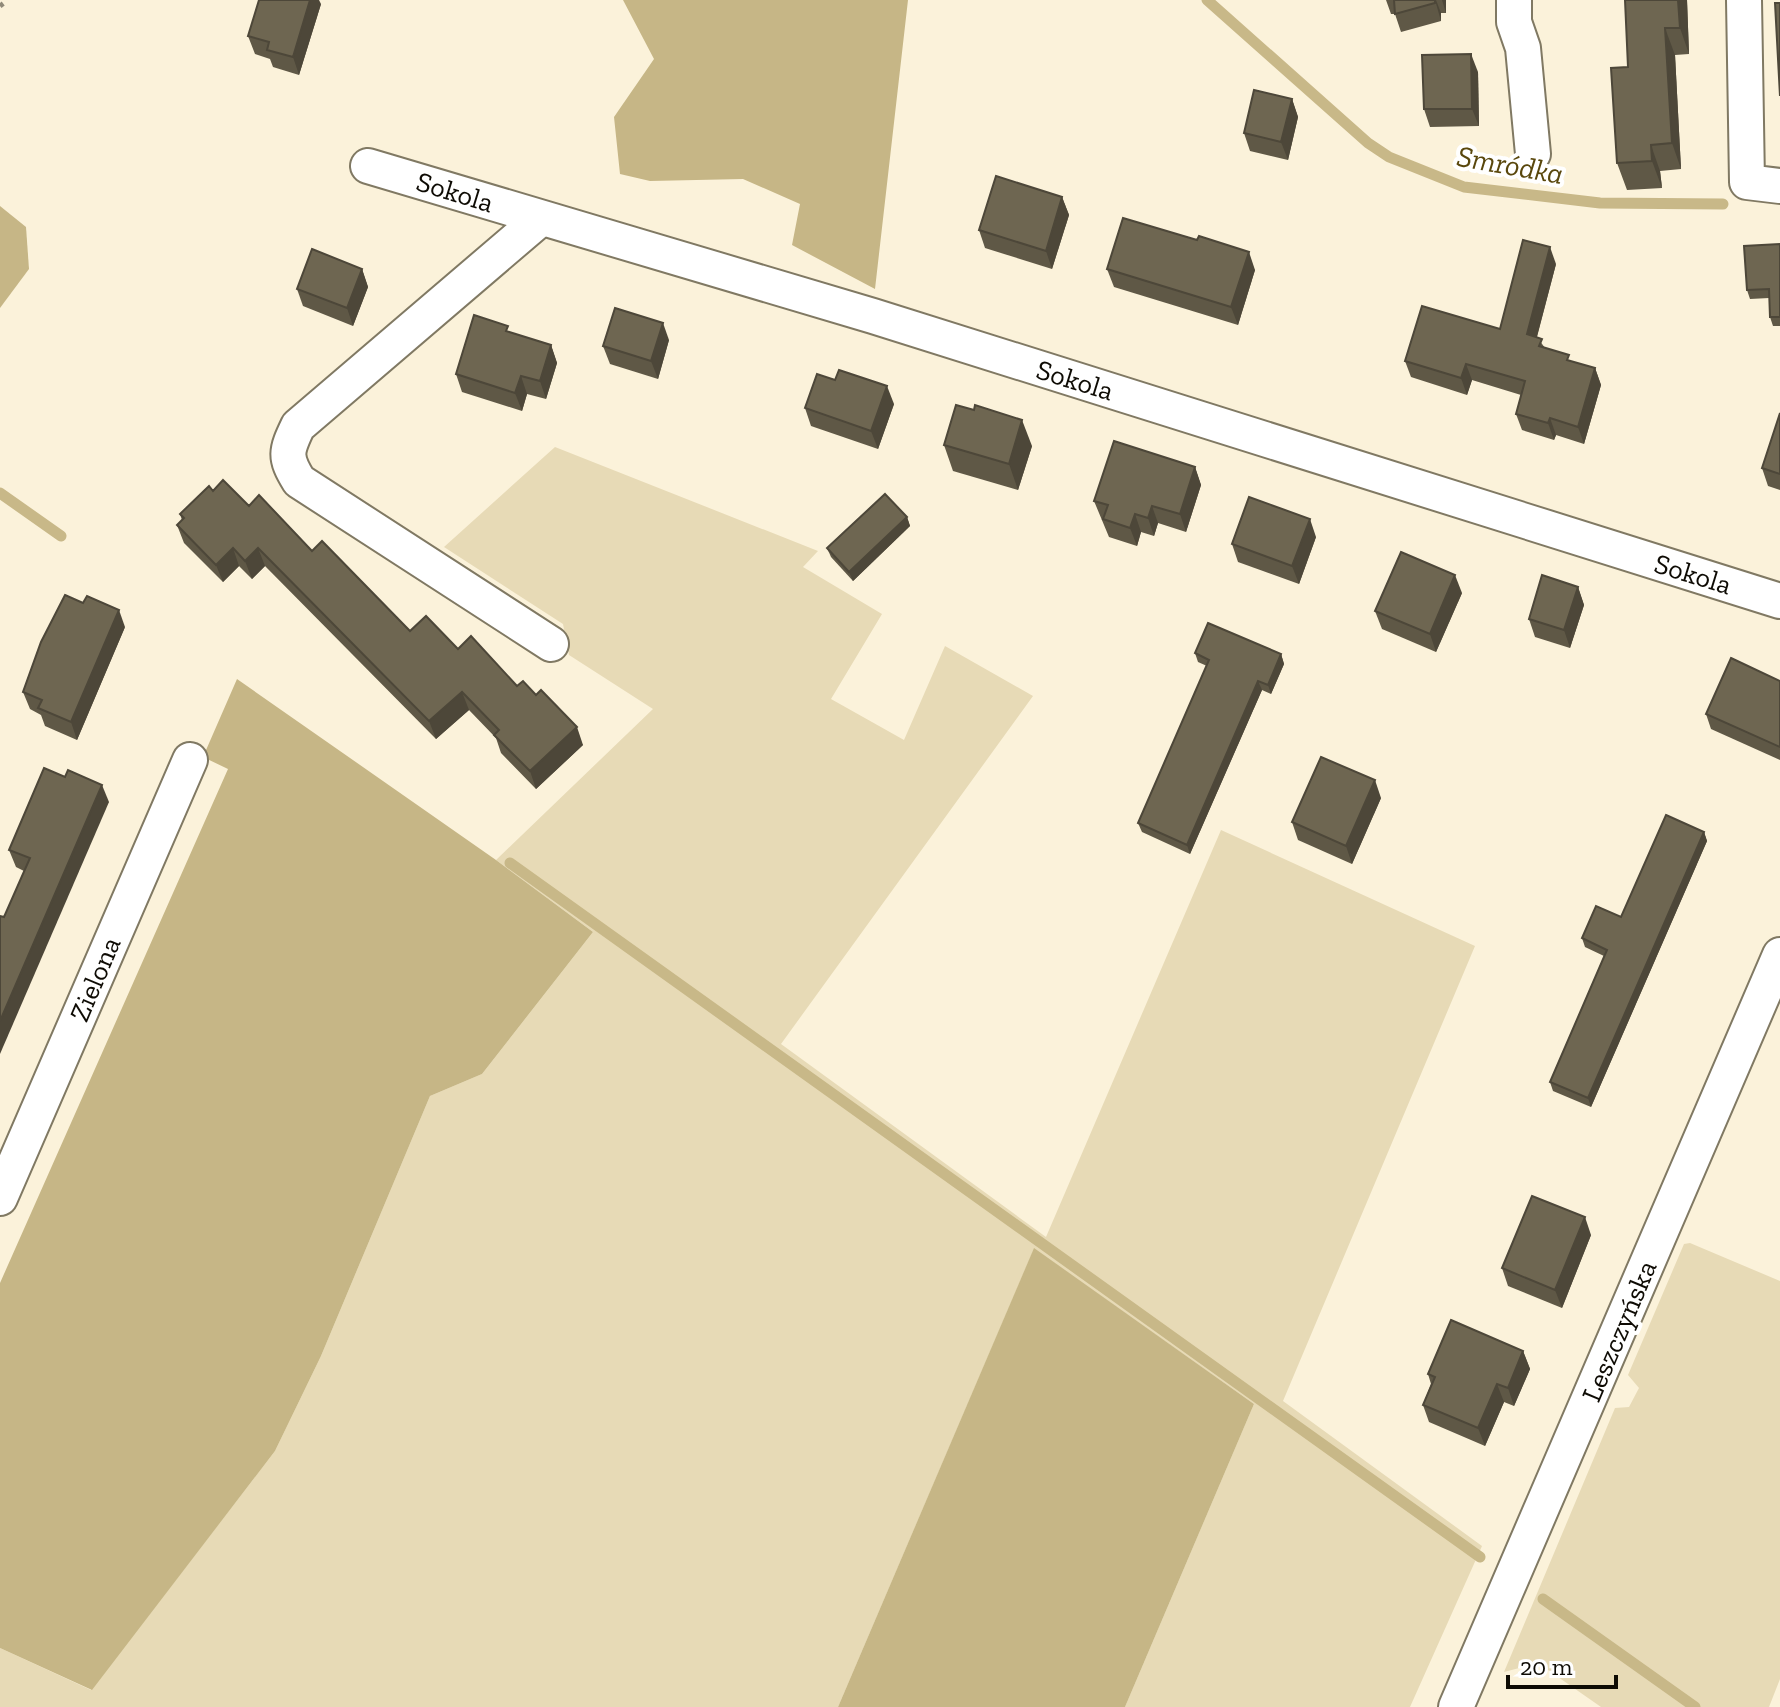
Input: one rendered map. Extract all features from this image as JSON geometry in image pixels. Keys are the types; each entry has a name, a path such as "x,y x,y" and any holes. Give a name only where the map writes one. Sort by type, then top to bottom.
{"street":[{"path":"1514,0 1514,22 1524,58 1533,154"},
{"path":"1744,0 1747,182 1780,186"},
{"name":"Sokola","path":"368,166 873,316 1780,601"},
{"path":"540,219 298,426 288,448 288,464 299,481 551,644"},
{"name":"Zielona","path":"0,1198 190,760"},
{"name":"Leszczyńska","path":"1456,1707 1780,955"}],"path":[{"path":"0,6 8,0"}],"shaded area":[{"path":"623,0 908,0 875,289 792,245 800,204 743,179 650,181 620,174 614,117 654,59"},
{"path":"0,206 26,227 29,269 0,308"},
{"path":"555,447 818,551 803,567 882,614 831,699 904,740 945,646 1033,696 781,1044 1046,1237 1221,830 1475,946 1283,1401 1482,1546 1410,1707 1125,1707 1254,1404 1034,1249 838,1707 0,1707 0,1648 91,1690 275,1451 321,1356 430,1096 482,1074 593,932 496,860 653,709 569,655 563,624 444,547"},
{"path":"237,679 496,860 593,932 482,1074 430,1096 321,1356 275,1451 92,1690 0,1648 0,1283 228,769 203,757"},
{"path":"1690,1243 1780,1281 1780,1679 1769,1707 1601,1707 1538,1663 1504,1672 1615,1408 1629,1407 1639,1388 1628,1375 1684,1244"},
{"path":"1034,1248 1254,1404 1125,1707 838,1707"}],"building":[{"path":"259,0 310,0 293,57 267,50 269,42 248,36"},
{"path":"1394,0 1435,0 1435,3 1395,14"},
{"path":"1625,0 1678,0 1680,28 1665,28 1672,143 1651,145 1652,161 1617,163 1611,68 1628,67"},
{"path":"1775,3 1780,3 1780,96"},
{"path":"1471,54 1472,109 1424,109 1422,55"},
{"path":"1254,90 1292,99 1281,142 1244,133"},
{"path":"996,176 1062,197 1046,251 979,230"},
{"path":"1123,218 1197,240 1199,236 1249,252 1231,307 1107,269"},
{"path":"1523,240 1550,247 1527,334 1542,339 1539,346 1569,355 1567,360 1595,368 1578,427 1550,418 1548,423 1516,414 1525,381 1466,364 1461,378 1405,361 1422,306 1500,329"},
{"path":"1780,244 1780,317 1770,317 1769,289 1747,290 1744,246"},
{"path":"312,249 362,269 347,308 297,289"},
{"path":"615,308 663,323 651,361 603,346"},
{"path":"474,315 508,326 506,331 551,345 540,381 521,376 515,393 456,374"},
{"path":"839,370 887,386 871,431 805,408 817,374 835,380"},
{"path":"956,405 974,410 975,405 1022,420 1009,464 944,445"},
{"path":"1780,413 1780,474 1762,468"},
{"path":"1114,441 1195,467 1180,514 1152,506 1148,518 1135,514 1130,528 1103,519 1108,505 1094,501"},
{"path":"223,480 249,506 259,495 312,551 322,541 410,631 426,616 458,649 471,636 517,686 523,681 536,695 541,690 577,727 530,771 494,735 499,730 462,692 429,721 258,548 245,561 233,548 216,565 177,525 184,518 180,514 209,486 213,491"},
{"path":"885,494 907,517 849,572 827,548"},
{"path":"1249,497 1310,519 1292,566 1232,544"},
{"path":"1401,552 1455,575 1430,634 1375,611"},
{"path":"1542,575 1578,587 1564,630 1529,619"},
{"path":"65,595 83,603 87,596 119,610 71,722 38,708 42,700 23,692 41,642"},
{"path":"1208,623 1281,654 1268,685 1258,681 1187,845 1138,823 1209,660 1195,653"},
{"path":"1731,658 1780,681 1780,747 1706,714"},
{"path":"1321,757 1375,780 1346,846 1292,822"},
{"path":"44,768 65,777 68,770 102,785 0,1021 0,916 4,917 30,858 9,850"},
{"path":"1666,815 1704,832 1588,1098 1550,1082 1607,950 1582,938 1596,906 1621,917"},
{"path":"1532,1196 1585,1217 1555,1290 1502,1268"},
{"path":"1451,1320 1523,1351 1508,1388 1497,1384 1478,1428 1423,1405 1435,1377 1428,1374"}],"waterway":[{"name":"Smródka","path":"1207,0 1368,143 1389,157 1464,187 1600,203 1723,204"},
{"path":"0,493 61,536"},
{"path":"510,863 1480,1557"},
{"path":"1543,1599 1695,1707"}]}
